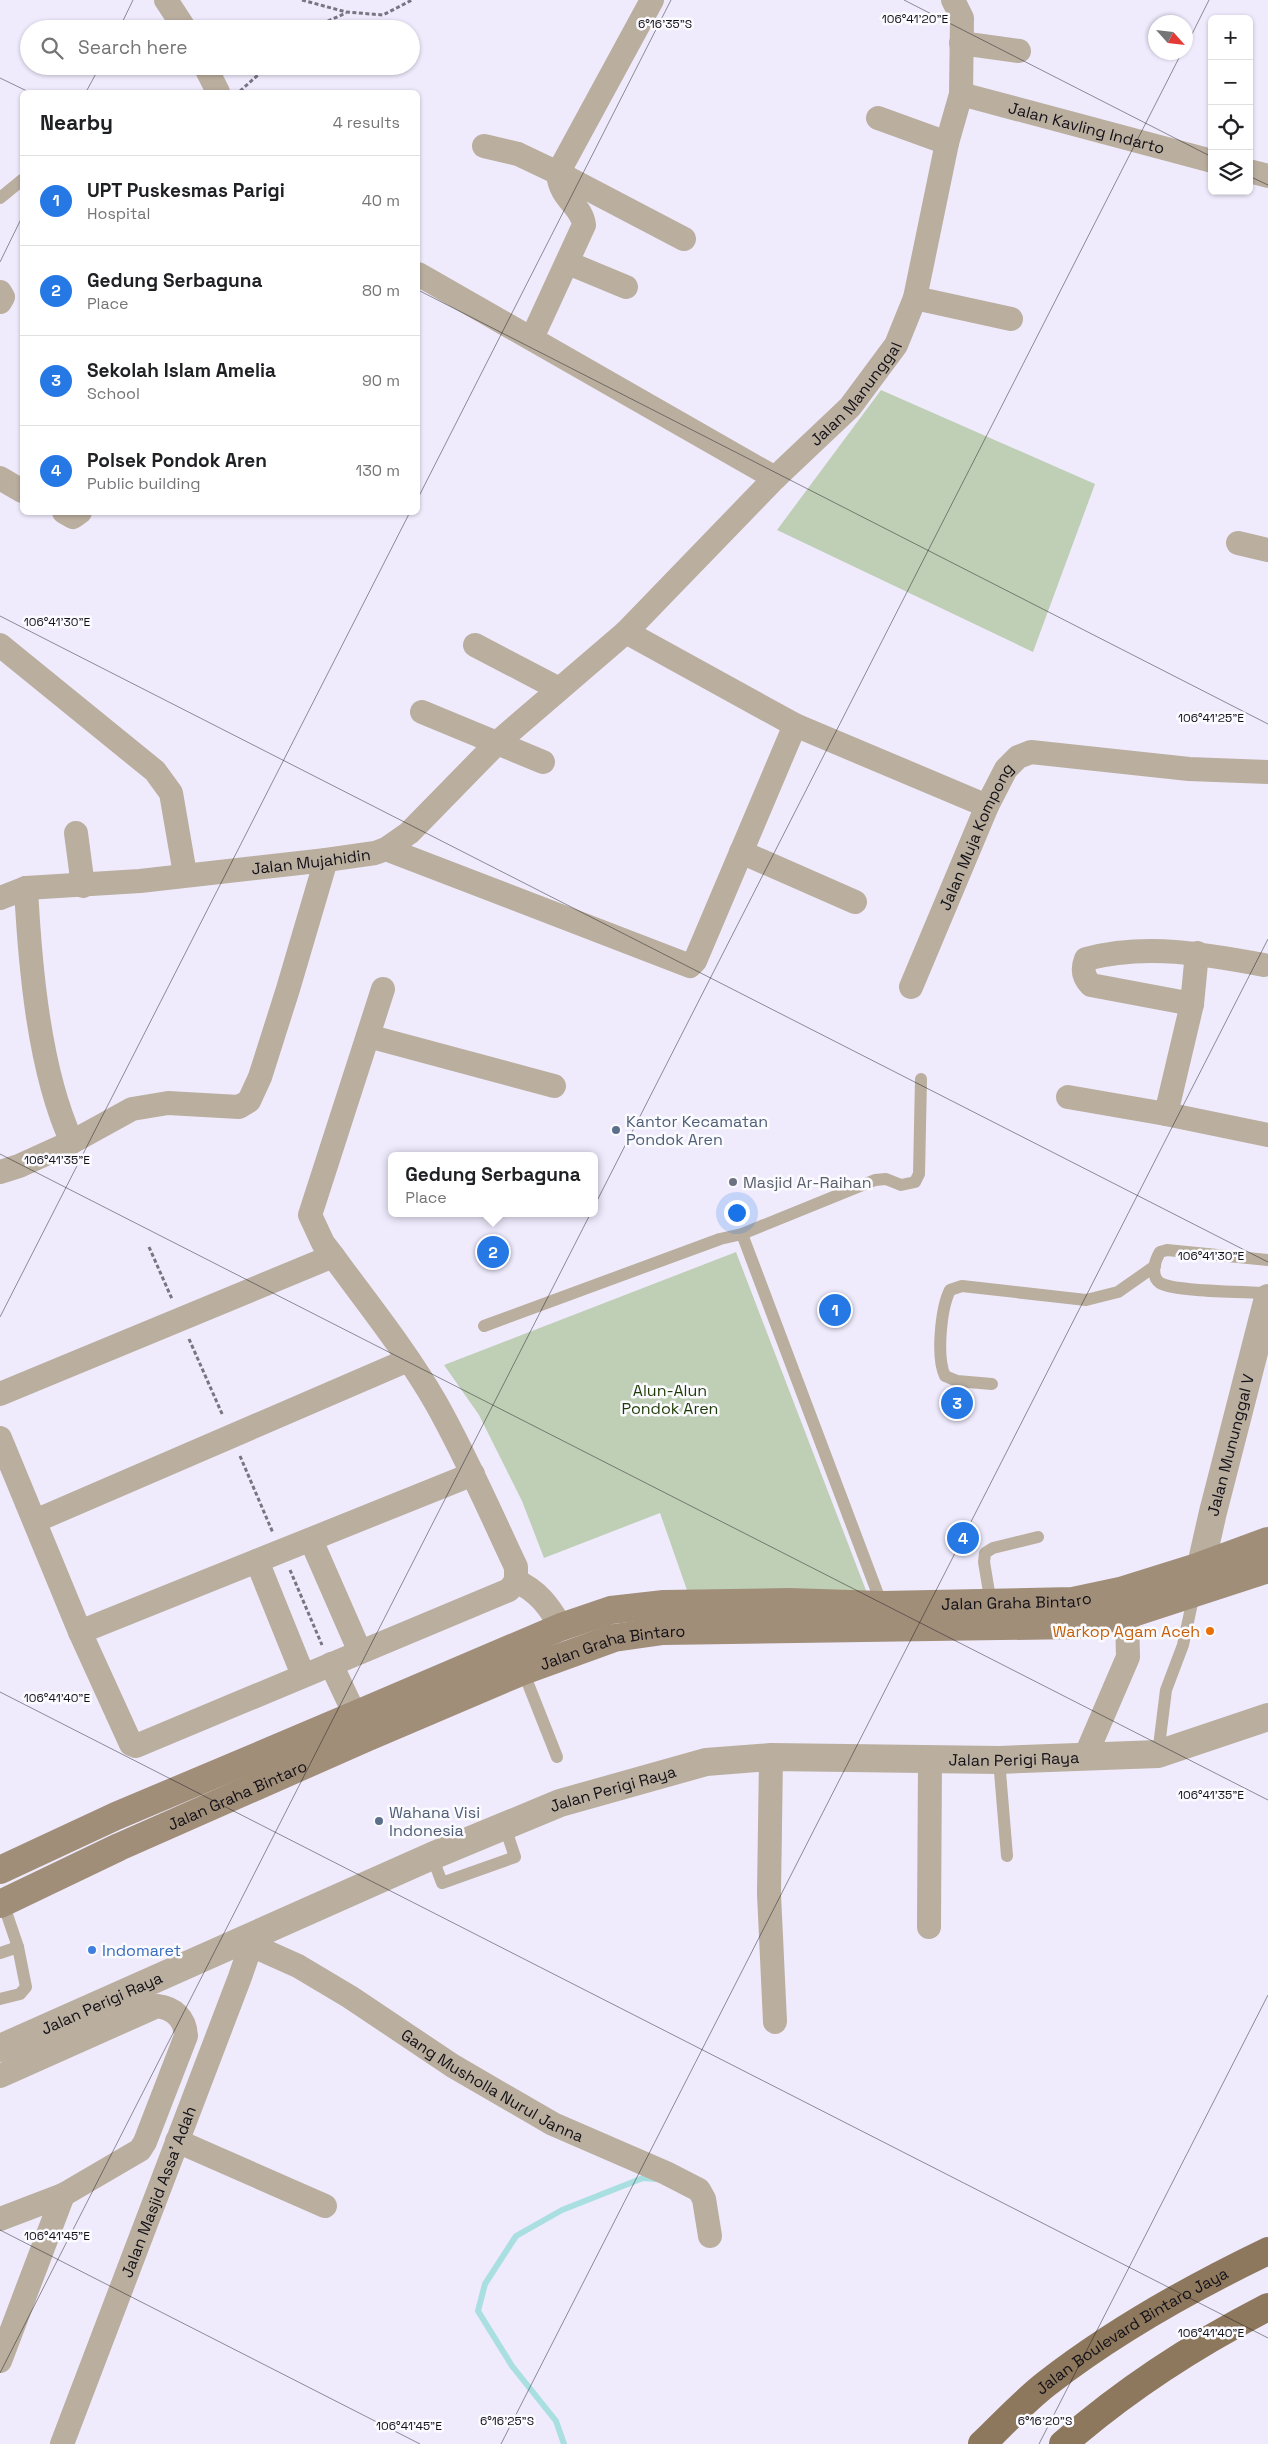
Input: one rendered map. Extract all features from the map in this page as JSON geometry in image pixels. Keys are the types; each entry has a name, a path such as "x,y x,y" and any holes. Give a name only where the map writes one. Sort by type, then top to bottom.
{"main road":[{"name":"Jalan Graha Bintaro","path":"1,1900 119,1847 561,1627 611,1610 664,1604 789,1602 880,1617 1076,1625 1200,1566 1268,1541"},
{"name":"Jalan Graha Bintaro","path":"0,1870 116,1816 360,1726 614,1638 663,1632 880,1617 991,1604 1074,1601 1123,1603 1194,1594 1268,1569"},
{"name":"Jalan Boulevard Bintaro Jaya","path":"982,2444 1045,2385 1117,2334 1209,2279 1268,2251"},
{"path":"1063,2444 1106,2407 1182,2354 1268,2307"}],"street":[{"path":"166,0 179,20"},
{"path":"532,338 582,232 583,218 560,189 558,173 652,0"},
{"name":"Jalan Manunggal","path":"559,689 626,632 775,478 850,407 896,345 915,298 947,143 961,94 962,18 953,0"},
{"path":"961,43 1019,50"},
{"path":"210,75 217,90"},
{"name":"Jalan Kavling Indarto","path":"961,94 1208,160"},
{"path":"878,118 947,143"},
{"path":"484,146 518,154 684,238"},
{"path":"1253,172 1268,176"},
{"path":"568,263 626,287"},
{"path":"420,275 775,478"},
{"path":"0,292 2,297 0,302"},
{"path":"915,298 1011,319"},
{"path":"0,478 20,490"},
{"path":"1238,543 1268,550"},
{"path":"626,632 795,725 987,806"},
{"path":"475,644 559,689"},
{"path":"0,645 156,771 171,793 185,874"},
{"name":"Jalan Mujahidin","path":"0,898 26,888 83,886 326,860 375,853 386,849 409,833 498,742 559,689"},
{"path":"422,712 543,762"},
{"path":"386,849 690,966 695,961 795,725"},
{"name":"Jalan Muja Kompong","path":"911,987 987,806 1006,769 1018,757 1031,752 1189,769 1268,772"},
{"path":"76,833 83,886"},
{"path":"741,852 855,902"},
{"path":"0,1172 19,1166 72,1142 132,1109 150,1104 168,1103 239,1107 249,1101 260,1077 326,860"},
{"path":"26,888 29,946 45,1051 60,1116 72,1142"},
{"path":"1192,1004 1091,985 1083,972 1086,958 1156,950 1197,953 1264,965"},
{"path":"1166,1114 1192,1004 1197,953"},
{"path":"0,1438 80,1632 130,1744 136,1746 509,1590 516,1581 516,1567 473,1474 435,1402 408,1360 323,1243 310,1215 383,989"},
{"path":"368,1036 554,1086"},
{"path":"1068,1097 1166,1114 1268,1135"},
{"path":"0,1394 333,1256"},
{"name":"Jalan Mununggal V","path":"1194,1594 1268,1298"},
{"path":"35,1521 408,1360"},
{"path":"80,1632 473,1474"},
{"path":"310,1540 360,1652"},
{"path":"258,1561 303,1675"},
{"path":"516,1581 532,1588 547,1603 561,1627"},
{"path":"1085,1757 1128,1657 1123,1603"},
{"path":"331,1664 360,1726"},
{"name":"Jalan Perigi Raya","path":"0,2048 250,1942 432,1856 560,1803 706,1762 771,1757 999,1760 1158,1754 1268,1717"},
{"path":"771,1757 769,1894 775,2022"},
{"path":"929,1927 930,1758"},
{"name":"Jalan Masjid Assa' Adah","path":"63,2444 250,1942"},
{"name":"Gang Musholla Nurul Janna","path":"250,1942 298,1966 335,1988 452,2066 554,2124 666,2173 699,2190 704,2199 710,2236"},
{"path":"0,2076 157,2006 168,2007 180,2016 186,2027 186,2036 146,2142 140,2150 62,2195 0,2219"},
{"path":"177,2142 325,2206"},
{"path":"0,2361 62,2195"}],"lane":[{"path":"0,198 20,182"},
{"path":"484,1326 720,1239 742,1234 875,1180 886,1179 901,1185 915,1182 919,1174 921,1079"},
{"path":"742,1234 880,1617"},
{"path":"1268,1260 1167,1250 1160,1252 1155,1266 1155,1276 1159,1282 1168,1286 1220,1292 1268,1293"},
{"path":"992,1384 957,1381 945,1376 941,1367 942,1331 945,1300 950,1290 962,1286 1086,1300 1118,1292 1155,1266"},
{"path":"991,1604 984,1562 985,1553 993,1548 1038,1537"},
{"path":"1158,1754 1166,1690 1182,1644 1194,1594"},
{"path":"523,1671 557,1757"},
{"path":"999,1760 1007,1856"},
{"path":"0,1998 20,1994 26,1987 18,1947 1,1900"},
{"path":"0,1954 18,1947"}],"path":[{"path":"302,0 346,12 382,15 412,0"},
{"path":"329,20 346,12"},
{"path":"240,90 258,75"}],"green space":[{"path":"881,390 1095,484 1033,652 777,530"},
{"name":"Alun-Alun Pondok Aren","path":"736,1252 867,1593 689,1596 660,1513 544,1558 522,1501 479,1415 444,1365"}],"waterway":[{"path":"564,2444 556,2421 512,2366 478,2311 485,2284 516,2236 562,2210 643,2178 656,2179"}],"place":[{"name":"Kantor Kecamatan Pondok Aren","path":"616,1130"},
{"name":"Masjid Ar-Raihan","path":"733,1182"},
{"name":"Gedung Serbaguna","path":"493,1252"},
{"name":"UPT Puskesmas Parigi","path":"835,1310"},
{"name":"Sekolah Islam Amelia","path":"957,1403"},
{"name":"Polsek Pondok Aren","path":"963,1538"},
{"name":"Warkop Agam Aceh","path":"1210,1631"},
{"name":"Wahana Visi Indonesia","path":"379,1821"},
{"name":"Indomaret","path":"92,1950"}]}
